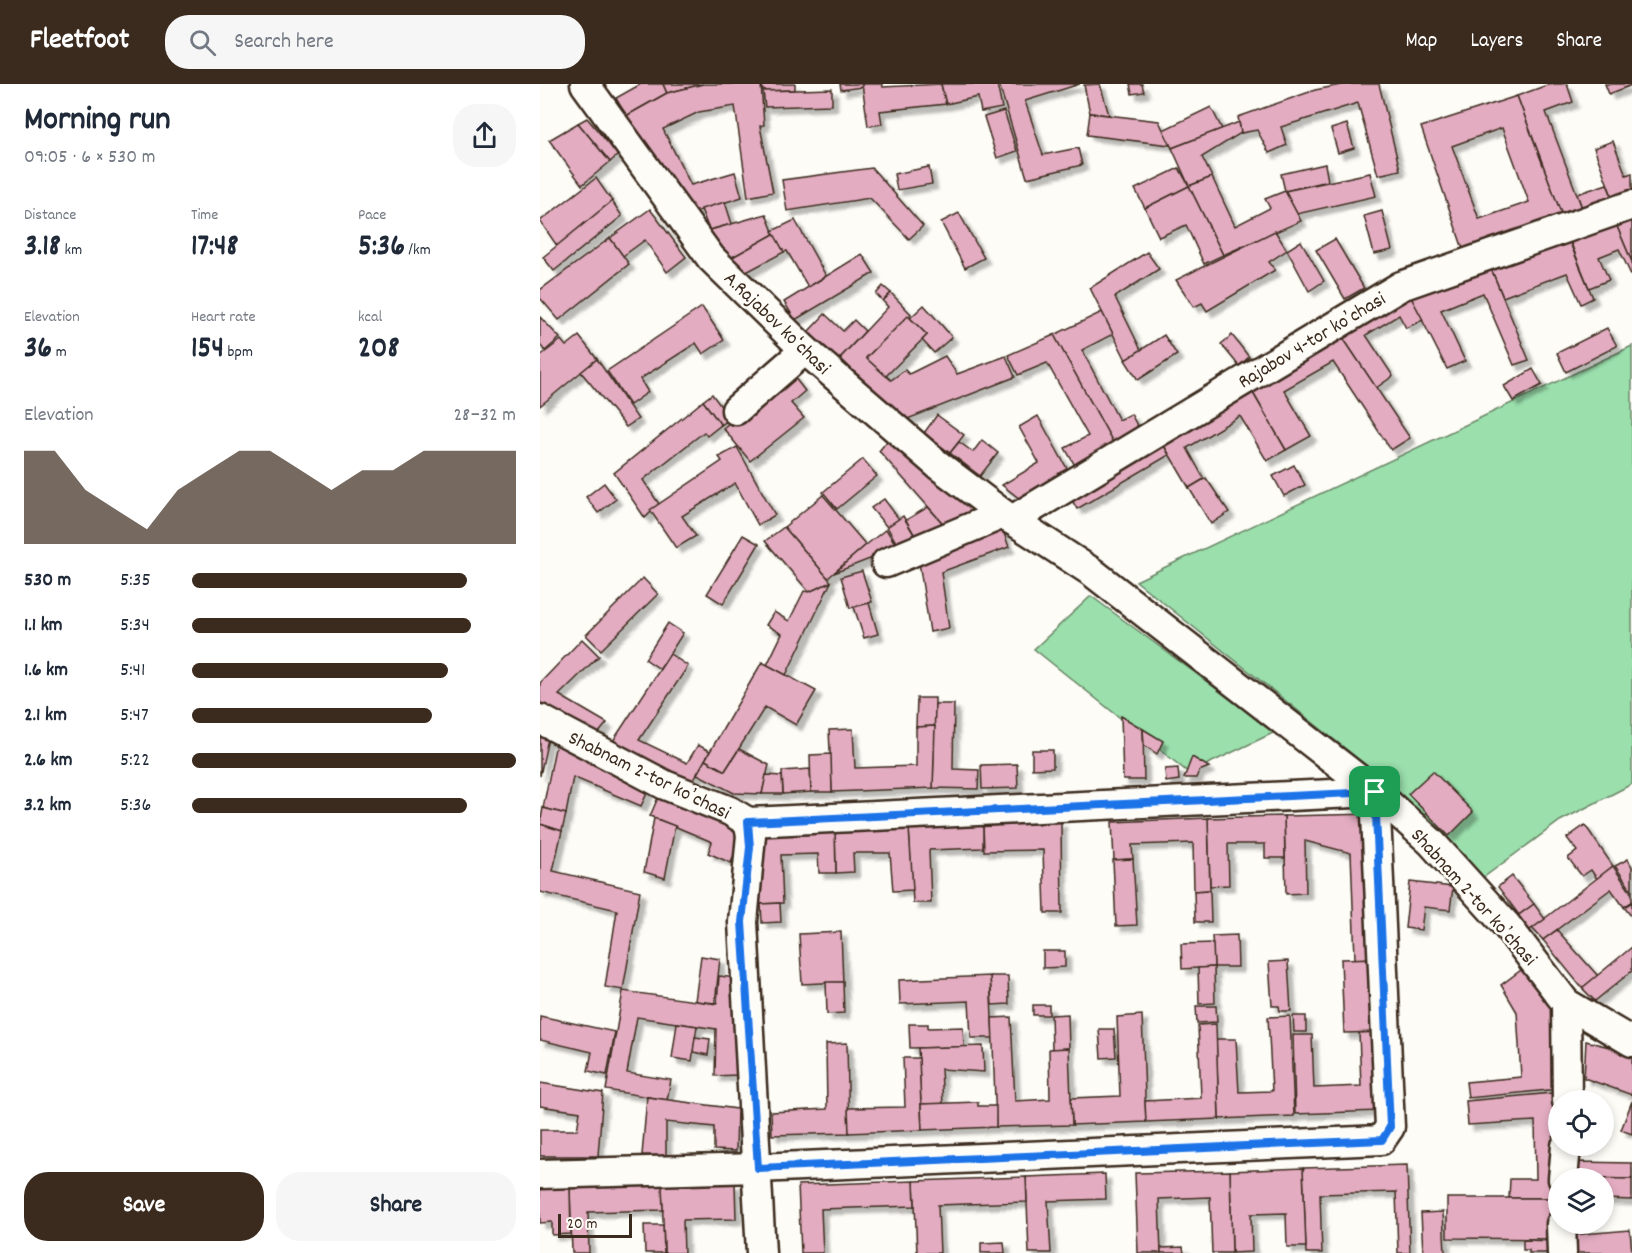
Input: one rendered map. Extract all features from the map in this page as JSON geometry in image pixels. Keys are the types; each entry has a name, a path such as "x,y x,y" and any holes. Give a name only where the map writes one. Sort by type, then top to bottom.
{"street":[{"name":"A.Rajabov koʻchasi","path":"585,84 711,258 805,350 938,465 1008,517 1092,572 1375,792"},
{"name":"Rajabov 4-tor koʼchasi","path":"886,563 1008,517 1401,286 1632,205"},
{"path":"736,410 805,350"},
{"name":"Shabnam 2-tor koʼchasi","path":"540,719 664,785 730,811 748,822 1375,792 1439,850 1508,926 1566,1003"},
{"path":"540,1174 758,1168 1382,1140 1390,1127 1375,792"},
{"path":"748,822 750,847 742,922 758,1168 761,1253"},
{"path":"1566,1003 1632,1042"},
{"path":"1566,1003 1567,1090"},
{"path":"1561,1234 1562,1253"}],"green space":[{"path":"1632,346 1632,784 1560,821 1480,880 1367,766 1136,581"},
{"path":"1091,596 1275,732 1189,773 1034,649"}],"building":[{"path":"641,84 663,84 667,93 626,116 616,98"},
{"path":"663,84 703,84 667,93"},
{"path":"703,84 761,84 764,125 760,126 773,192 748,197 735,106 699,112 663,129 691,185 735,172 742,197 689,214 626,116 667,93"},
{"path":"762,84 795,84 795,90 763,91"},
{"path":"840,84 862,84 862,87 841,90"},
{"path":"862,84 882,84 883,87 941,84 946,104 880,111 882,124 868,126"},
{"path":"941,84 997,84 1002,108 981,112 978,97 946,104"},
{"path":"999,84 1080,84 1025,101 1043,155 1078,148 1082,165 1027,178"},
{"path":"1100,84 1109,115 1090,113 1084,85"},
{"path":"1130,84 1142,84 1144,92 1132,94"},
{"path":"1346,84 1379,84 1400,170 1378,175 1358,103 1281,127 1287,145 1269,153 1257,130 1241,133 1238,117 1315,90"},
{"path":"1550,84 1567,84 1573,102 1546,112 1584,213 1564,221 1517,96"},
{"path":"1605,84 1632,84 1632,85 1609,94"},
{"path":"832,89 832,105 765,107 763,91"},
{"path":"1517,96 1564,221 1464,252 1421,127","holes":["1502,128 1529,202 1479,219 1452,146"]},
{"path":"1211,107 1222,129 1172,148 1163,130"},
{"path":"1004,111 1017,151 997,158 984,117"},
{"path":"1090,113 1159,121 1170,145 1087,135"},
{"path":"587,118 618,155 610,162 578,123"},
{"path":"1239,122 1241,133 1202,157 1212,177 1189,186 1172,148"},
{"path":"578,123 610,162 582,185 549,140"},
{"path":"1347,124 1354,148 1338,153 1331,129"},
{"path":"1613,141 1626,175 1632,173 1632,197 1615,204 1594,148"},
{"path":"1325,164 1328,181 1285,191 1281,174"},
{"path":"929,167 932,184 897,190 894,174"},
{"path":"872,168 923,226 909,239 870,198 787,211 782,180"},
{"path":"1179,168 1189,186 1145,208 1135,189"},
{"path":"1370,173 1376,196 1297,214 1285,191"},
{"path":"1212,177 1235,226 1270,208 1265,199 1285,191 1301,221 1223,255 1189,186"},
{"path":"596,178 612,201 557,246 540,221"},
{"path":"1607,184 1615,204 1584,213 1577,194"},
{"path":"1189,186 1223,255 1204,264 1186,225 1159,237 1145,208"},
{"path":"612,201 622,216 554,271 543,257"},
{"path":"725,202 732,224 709,230 701,209"},
{"path":"650,209 686,257 667,272 645,240 623,256 610,238"},
{"path":"1382,211 1392,250 1374,254 1364,216"},
{"path":"959,213 984,258 965,268 941,222"},
{"path":"766,214 774,234 729,259 707,231"},
{"path":"1632,216 1632,262 1615,222"},
{"path":"795,220 826,276 808,287 787,251 784,252 772,231"},
{"path":"1615,222 1632,262 1632,277 1619,249 1599,257 1609,280 1589,288 1570,241"},
{"path":"1275,231 1287,250 1269,262 1275,270 1207,311 1202,303 1194,307 1176,280"},
{"path":"774,234 784,252 741,275 729,259"},
{"path":"610,238 629,264 559,320 540,298 540,290"},
{"path":"1335,239 1364,288 1345,299 1316,250"},
{"path":"1301,241 1324,281 1309,291 1287,250"},
{"path":"1570,243 1593,298 1581,304 1567,273 1503,297 1489,264 1502,259 1504,266"},
{"path":"1147,252 1159,269 1115,297 1141,350 1126,360 1090,288"},
{"path":"862,254 874,273 795,320 784,302"},
{"path":"1489,264 1529,360 1514,365 1483,293 1441,310 1465,361 1447,369 1406,288"},
{"path":"883,286 891,293 883,301 876,294"},
{"path":"1406,288 1423,320 1406,328 1399,315 1366,335 1393,376 1376,388 1337,329"},
{"path":"891,293 911,314 866,358 891,380 905,370 909,374 945,356 957,374 1006,356 1015,377 905,420 840,358 888,307 883,301"},
{"path":"924,305 952,337 934,353 922,340 927,335 910,318"},
{"path":"702,307 724,340 703,354 696,343 640,379 648,392 630,405 607,371"},
{"path":"1102,312 1113,334 1082,350 1119,420 1131,414 1141,433 1116,448 1054,335"},
{"path":"825,314 843,331 854,320 865,331 838,360 808,332"},
{"path":"908,316 927,335 886,376 866,358"},
{"path":"540,317 560,338 545,351 540,345"},
{"path":"1607,328 1617,346 1566,372 1557,353"},
{"path":"1337,329 1410,438 1391,450 1333,362 1284,390 1311,436 1286,450 1246,381"},
{"path":"1054,335 1116,448 1077,469 1065,448 1088,436 1047,363 1018,375 1008,355"},
{"path":"1164,335 1177,355 1138,380 1125,360"},
{"path":"1232,335 1249,357 1239,366 1221,344"},
{"path":"579,336 597,359 540,406 540,356 561,340 566,346"},
{"path":"597,359 638,419 626,427 581,372"},
{"path":"1533,369 1542,385 1513,401 1504,386"},
{"path":"791,373 805,391 791,403 804,418 750,461 723,428"},
{"path":"1246,381 1286,450 1267,461 1240,416 1187,448 1204,479 1189,488 1159,437"},
{"path":"712,394 730,419 721,425 703,401"},
{"path":"703,401 721,425 707,436 704,432 643,480 659,504 645,518 614,473"},
{"path":"937,415 964,435 950,453 924,433"},
{"path":"1038,416 1069,472 1020,499 1002,485 1039,463 1019,427"},
{"path":"892,435 988,514 947,528 879,451"},
{"path":"1159,437 1169,455 1077,509 1066,490"},
{"path":"982,440 998,453 980,476 950,453 959,442 973,452"},
{"path":"737,447 775,515 758,525 735,483 682,516 696,536 676,548 650,510 722,461 719,457"},
{"path":"863,459 877,476 837,509 823,492"},
{"path":"1294,465 1305,485 1284,496 1273,476"},
{"path":"1206,478 1229,512 1211,524 1189,488"},
{"path":"604,483 616,499 598,513 586,497"},
{"path":"823,495 866,545 828,578 784,527"},
{"path":"884,499 899,519 887,527 871,508"},
{"path":"928,507 947,528 918,541 906,520"},
{"path":"903,516 918,541 900,549 887,527"},
{"path":"1001,525 1009,547 941,572 949,628 930,632 918,556"},
{"path":"784,527 831,582 809,592 765,541"},
{"path":"886,529 898,548 834,573 866,545"},
{"path":"743,535 759,544 723,604 707,594"},
{"path":"862,571 872,602 850,608 841,577"},
{"path":"643,578 658,594 601,650 586,635"},
{"path":"831,582 786,675 767,665 782,634 766,625 774,612 789,621 804,591 809,592"},
{"path":"869,603 878,634 864,638 854,607"},
{"path":"668,623 683,633 660,669 645,659"},
{"path":"582,639 599,656 559,695 607,723 593,740 540,706 540,683"},
{"path":"670,654 688,666 639,740 687,763 698,745 710,751 690,787 609,747"},
{"path":"762,662 816,691 796,725 765,707 725,771 705,760"},
{"path":"917,698 935,698 935,726 916,727"},
{"path":"935,704 954,704 953,769 979,770 978,789 933,788"},
{"path":"1121,716 1143,729 1144,780 1123,780"},
{"path":"540,723 553,731 547,743 540,776"},
{"path":"935,726 933,788 832,792 829,730 853,729 855,768 916,766 916,727"},
{"path":"1143,729 1163,741 1157,754 1144,745"},
{"path":"556,743 650,787 641,806 573,777 566,814 543,808"},
{"path":"739,749 769,765 762,794 734,793 697,774 705,760 725,771"},
{"path":"1032,750 1053,750 1053,768 1032,769"},
{"path":"831,754 832,792 811,792 810,755"},
{"path":"1192,757 1209,767 1199,771 1196,778 1184,778"},
{"path":"1017,764 1018,788 982,789 981,765"},
{"path":"1178,768 1179,780 1166,782 1165,769"},
{"path":"810,769 811,792 783,794 782,771"},
{"path":"1433,771 1473,812 1449,836 1408,794"},
{"path":"766,775 782,776 783,794 762,794"},
{"path":"660,793 744,827 731,863 708,853 712,842 650,816"},
{"path":"543,808 566,814 562,831 540,824"},
{"path":"1373,814 1377,958 1355,959 1351,853 1305,841 1306,893 1286,894 1284,816"},
{"path":"1284,816 1285,858 1265,858 1265,844 1228,844 1229,885 1210,886 1208,818"},
{"path":"654,818 675,826 665,878 644,872"},
{"path":"1208,818 1210,890 1194,891 1193,843 1132,845 1133,859 1114,860 1112,822"},
{"path":"1061,822 1062,913 1045,913 1043,850 984,851 983,826"},
{"path":"540,824 562,831 553,871 640,891 623,990 605,987 617,910 540,892"},
{"path":"1585,825 1613,866 1597,879 1591,870 1582,876 1568,858 1577,851 1567,838"},
{"path":"983,826 983,848 929,850 931,903 913,903 909,828"},
{"path":"909,828 913,890 893,891 890,853 853,853 854,872 836,873 835,830"},
{"path":"835,830 836,873 819,873 818,854 781,855 783,903 759,904 757,832"},
{"path":"1133,859 1137,925 1116,926 1113,860"},
{"path":"1628,859 1632,867 1632,891 1615,866"},
{"path":"1613,866 1632,894 1632,902 1624,907 1611,889 1543,940 1532,928"},
{"path":"1512,876 1534,904 1519,915 1498,887"},
{"path":"1410,882 1453,887 1450,910 1424,907 1421,930 1405,928"},
{"path":"1210,890 1211,922 1195,922 1194,891"},
{"path":"1632,902 1632,917 1624,907"},
{"path":"780,903 781,922 762,923 761,904"},
{"path":"1534,904 1545,919 1527,932 1516,917"},
{"path":"1557,930 1598,976 1582,988 1543,940"},
{"path":"841,932 843,982 802,984 799,934"},
{"path":"1237,935 1238,967 1214,967 1212,936"},
{"path":"1213,943 1214,967 1182,969 1181,944"},
{"path":"1632,947 1632,971 1595,1001 1582,988"},
{"path":"1043,951 1065,951 1065,967 1043,968"},
{"path":"701,956 720,959 715,1003 695,1001"},
{"path":"1380,958 1383,1032 1344,1033 1341,959"},
{"path":"1288,961 1291,1011 1280,1011 1279,1006 1272,1006 1269,962"},
{"path":"1214,967 1215,1003 1199,1004 1198,968"},
{"path":"1525,967 1551,1009 1559,1089 1468,1098 1466,1082 1521,1077 1517,1012 1501,985"},
{"path":"719,976 737,978 737,1075 715,1076 716,1029 637,1017 627,1073 671,1080 667,1100 606,1090 623,991 717,1004"},
{"path":"990,976 1008,976 1009,1004 992,1005"},
{"path":"990,976 993,1038 971,1038 969,1001 900,1004 899,980"},
{"path":"826,982 843,982 844,1013 827,1014"},
{"path":"1033,1005 1049,1005 1049,1015 1033,1015"},
{"path":"1196,1006 1216,1006 1217,1022 1197,1023"},
{"path":"1068,1014 1069,1048 1052,1049 1051,1015"},
{"path":"1142,1015 1146,1122 1072,1125 1071,1098 1120,1096 1117,1017"},
{"path":"540,1016 615,1032 607,1075 588,1071 592,1052 540,1040"},
{"path":"1290,1016 1294,1116 1219,1119 1216,1039 1236,1039 1239,1092 1272,1091 1268,1017"},
{"path":"1293,1016 1306,1016 1306,1032 1294,1032"},
{"path":"1011,1017 1015,1101 1050,1099 1049,1049 1069,1048 1072,1125 996,1127 992,1018"},
{"path":"677,1023 697,1026 692,1061 672,1058"},
{"path":"909,1024 928,1024 928,1028 963,1027 964,1047 910,1048"},
{"path":"1216,1024 1219,1119 1146,1122 1145,1101 1201,1098 1198,1025"},
{"path":"1099,1029 1114,1029 1116,1057 1101,1058"},
{"path":"1377,1032 1380,1111 1295,1114 1293,1035 1312,1035 1314,1088 1361,1086 1359,1033"},
{"path":"695,1037 710,1039 708,1055 693,1052"},
{"path":"1586,1041 1632,1053 1632,1095 1584,1078"},
{"path":"847,1043 849,1133 772,1135 771,1112 827,1109 826,1044"},
{"path":"983,1046 984,1072 941,1069 943,1104 921,1104 918,1048"},
{"path":"903,1058 919,1058 922,1130 849,1133 848,1108 905,1107"},
{"path":"540,1083 603,1093 598,1156 540,1156 540,1130 577,1130 580,1112 540,1106"},
{"path":"1548,1093 1548,1156 1558,1156 1558,1168 1548,1168 1548,1198 1509,1198 1510,1179 1536,1179 1535,1121 1468,1125 1466,1101"},
{"path":"647,1097 737,1109 736,1151 714,1150 714,1127 666,1122 666,1156 642,1155"},
{"path":"1632,1101 1632,1134 1621,1130"},
{"path":"978,1102 978,1106 996,1106 996,1127 922,1130 921,1104"},
{"path":"1576,1162 1632,1163 1632,1179 1614,1179 1614,1168 1576,1168"},
{"path":"1407,1165 1410,1253 1398,1253 1396,1192 1320,1194 1322,1253 1306,1253 1303,1168"},
{"path":"1303,1168 1306,1247 1287,1247 1286,1213 1251,1214 1252,1252 1232,1253 1230,1171"},
{"path":"1230,1171 1232,1253 1212,1253 1210,1197 1159,1199 1161,1253 1138,1253 1135,1173"},
{"path":"1105,1174 1106,1199 1048,1201 1051,1253 1029,1253 1026,1177"},
{"path":"1026,1177 1027,1202 938,1205 940,1253 917,1253 914,1181"},
{"path":"1614,1179 1632,1179 1632,1200 1614,1199"},
{"path":"914,1181 915,1206 821,1209 823,1253 801,1253 798,1185"},
{"path":"735,1183 736,1219 683,1220 684,1253 664,1253 662,1185"},
{"path":"662,1185 663,1210 588,1212 589,1253 572,1253 570,1188"},
{"path":"540,1188 570,1188 571,1234 552,1235 552,1222 540,1223"},
{"path":"1447,1198 1548,1198 1548,1234 1557,1234 1557,1239 1447,1238"},
{"path":"1443,1212 1445,1253 1423,1253 1421,1213"},
{"path":"644,1225 663,1225 664,1253 645,1253"},
{"path":"1630,1230 1632,1253 1570,1253 1570,1235 1614,1234 1614,1231"},
{"path":"1523,1240 1554,1241 1554,1253 1529,1253 1529,1250 1523,1250"},
{"path":"1004,1242 1005,1253 981,1253 981,1243"},
{"path":"1183,1247 1184,1253 1161,1253 1161,1248"}],"route":[{"path":"1375,792 1390,1127 1382,1140 758,1168 742,922 751,835 748,822 1375,792"}]}
